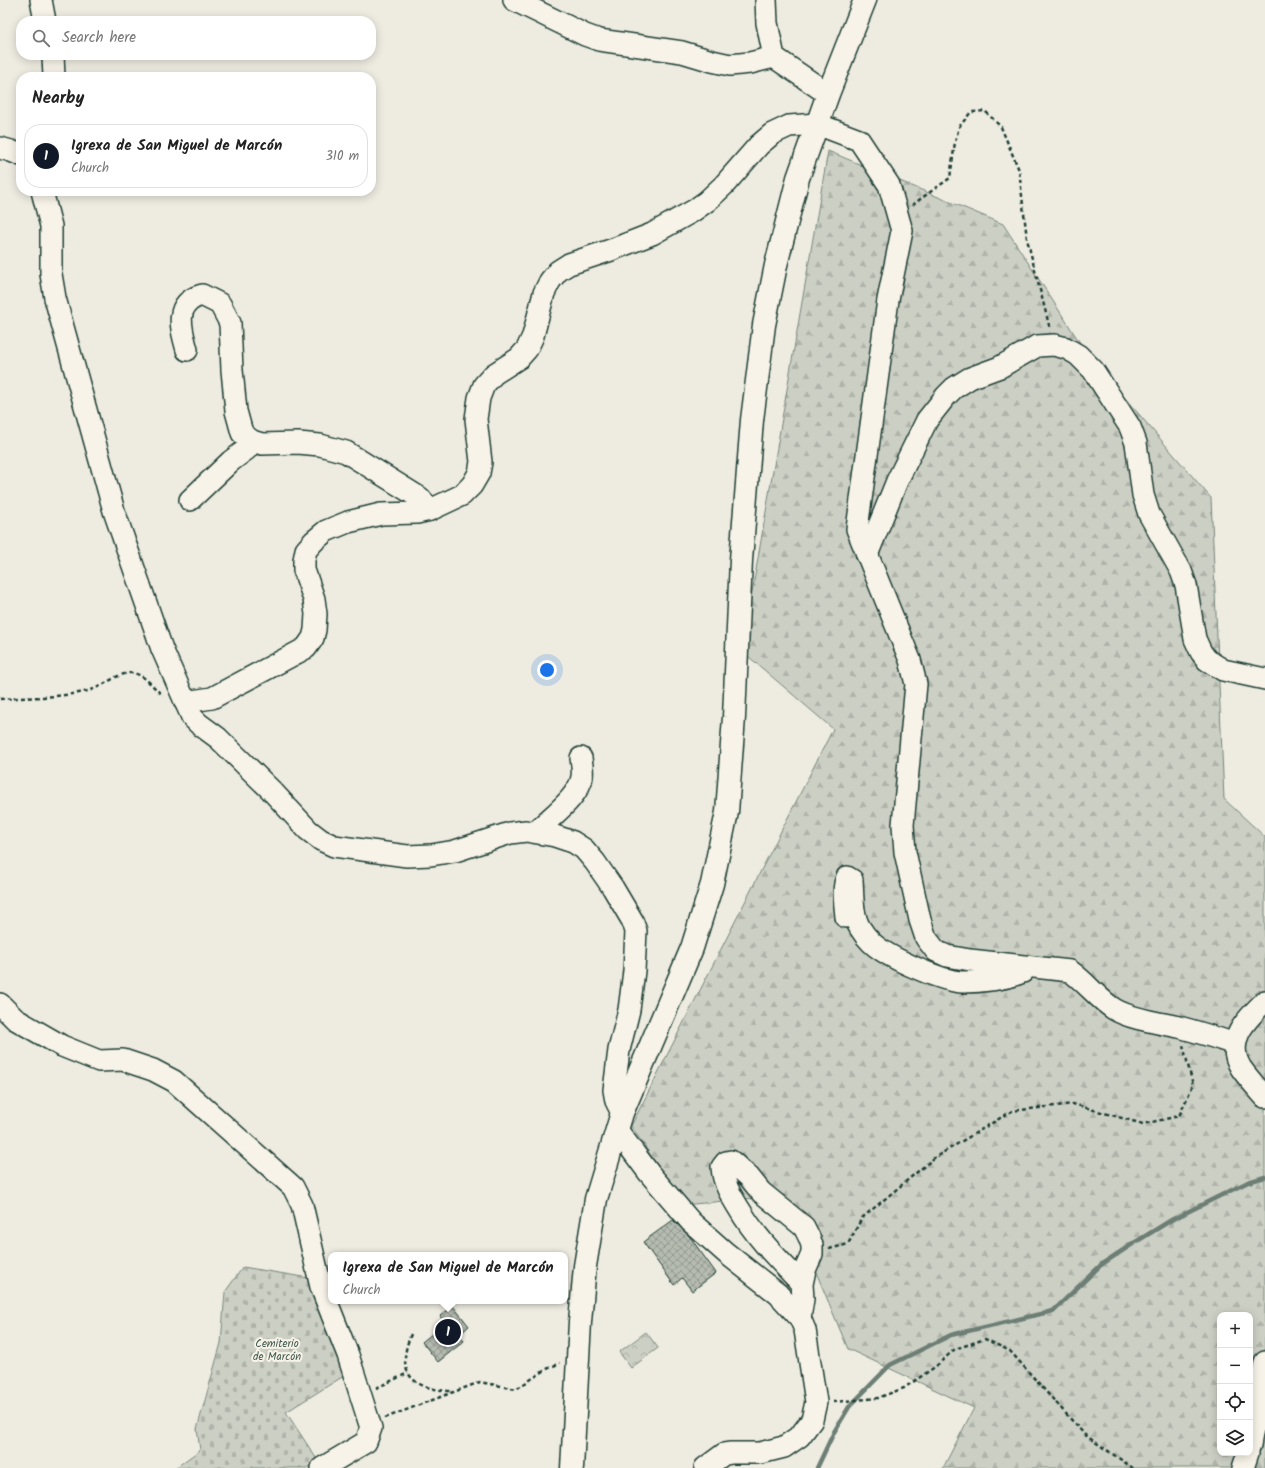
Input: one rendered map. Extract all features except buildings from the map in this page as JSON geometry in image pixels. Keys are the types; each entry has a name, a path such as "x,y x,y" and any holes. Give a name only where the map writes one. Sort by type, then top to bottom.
{"main road":[{"path":"572,1468 580,1322 585,1266 596,1199 620,1121 692,948 712,884 727,812 734,717 741,560 752,420 764,325 776,265 798,178 864,0"}],"street":[{"path":"40,0 44,16"},
{"path":"514,0 585,35 599,40 682,52 712,62 730,65 750,63 774,57"},
{"path":"766,0 767,23 774,57 828,94"},
{"path":"53,60 54,72"},
{"path":"185,702 212,698 306,648 313,638 316,614 314,599 304,570 304,560 306,550 326,531 348,522 381,514 417,513 430,510 462,495 472,485 479,473 481,462 476,419 479,398 484,385 494,374 519,358 527,349 533,336 544,293 550,281 558,271 569,264 652,234 693,211 707,201 724,185 759,144 772,134 789,126 817,124 859,140 889,185 902,231 888,300 857,529 910,660 916,684 903,825 905,852 920,920 926,938 936,950 947,956 1070,972 1080,978 1103,1001 1116,1010 1235,1044"},
{"path":"43,196 51,226 51,274 55,298 114,511 162,649 192,717 218,738 271,790 308,830 321,840 334,846 408,856 431,855 455,852 510,833 526,831 555,836 573,842 584,849 613,888 632,920 636,931 634,971 629,1010 619,1050 614,1090 620,1121 649,1173 691,1222 726,1254 778,1294 800,1318 805,1330 816,1402 812,1420 800,1436 784,1447 760,1453 741,1452 724,1454 705,1468"},
{"path":"187,350 181,328 183,310 194,297 202,295 220,304 230,323 232,370 239,424 242,433 252,441 262,444 298,443 320,445 346,452 420,498 430,510"},
{"path":"867,555 897,481 927,420 946,396 954,388 970,378 1000,366 1037,346 1054,345 1066,348 1078,355 1093,370 1130,427 1136,444 1143,495 1149,514 1181,571 1186,585 1195,639 1202,652 1207,660 1223,670 1265,679"},
{"path":"190,500 231,461 247,449 252,441"},
{"path":"536,832 545,822 562,808 574,793 582,778 581,758"},
{"path":"846,917 845,892 847,877 852,880 855,912 859,927 872,943 888,954 926,971 962,982 1018,975 1032,968"},
{"path":"1265,1001 1239,1029 1235,1044 1236,1054 1241,1067 1265,1097"},
{"path":"0,1004 15,1019 62,1046 99,1061 123,1060 153,1070 174,1081 293,1187 302,1205 321,1287 348,1355 371,1428 366,1442 322,1468"},
{"path":"800,1318 803,1299 802,1284 805,1270 812,1254 812,1245 804,1227 761,1192 749,1177 731,1161 726,1162 722,1167 723,1177 728,1190 744,1218 760,1240 802,1284"},
{"path":"1253,1428 1265,1362"},
{"path":"741,1452 755,1468"},
{"path":"1243,1468 1247,1456"}],"path":[{"path":"898,215 950,178 955,142 959,127 971,112 985,111 1001,127 1019,170 1027,239 1054,345"},
{"path":"0,699 58,695 92,690 118,676 131,673 143,677 163,695"},
{"path":"812,1254 848,1244 862,1218 934,1158 1012,1111 1073,1104 1143,1124 1179,1116 1193,1085 1179,1027"},
{"path":"411,1334 406,1346 404,1358 406,1369 412,1380 423,1387 453,1392"},
{"path":"816,1402 852,1401 878,1398 904,1388 935,1367 955,1349 985,1339 1010,1351 1085,1435 1133,1468"},
{"path":"370,1423 480,1382 516,1389 547,1369 566,1360"},
{"path":"361,1395 408,1373"}],"green space":[{"path":"828,151 1003,224 1088,355 1211,498 1224,799 1265,837 1265,1468 943,1468 974,1408 848,1349 784,1195 684,1205 631,1126 833,729 742,651"},
{"name":"Cemiterio de Marcón","path":"243,1267 309,1278 347,1374 286,1412 318,1461 308,1468 175,1468 200,1450 197,1429 221,1343 225,1292"},
{"path":"646,1332 658,1348 631,1368 619,1352"}],"waterway":[{"path":"817,1468 834,1432 849,1407 890,1365 951,1335 1053,1311 1102,1264 1134,1243 1173,1219 1248,1182 1265,1177"}],"place":[{"name":"Igrexa de San Miguel de Marcón","path":"448,1332"}]}
